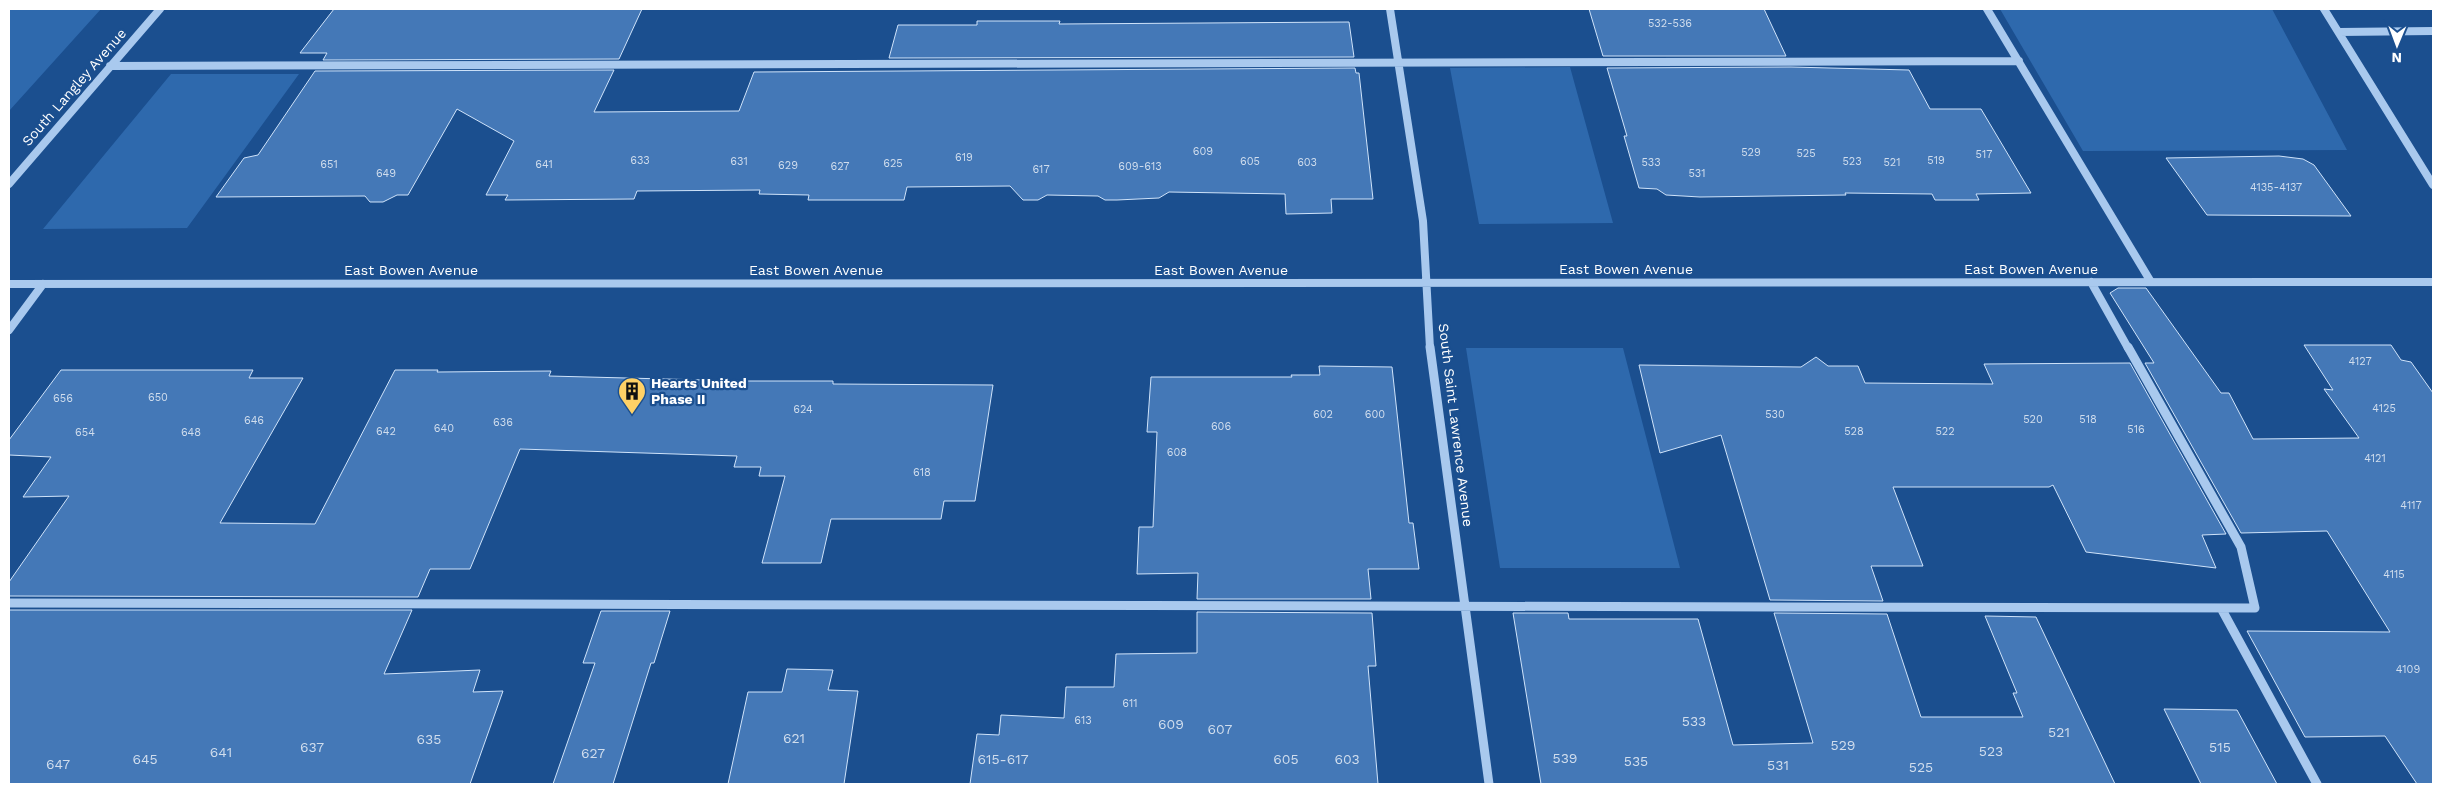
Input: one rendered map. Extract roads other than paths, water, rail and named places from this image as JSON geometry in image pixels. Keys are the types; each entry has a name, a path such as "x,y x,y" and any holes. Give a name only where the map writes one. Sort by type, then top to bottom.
{"street":[{"name":"South Langley Avenue","path":"9,184 160,9"},
{"name":"South Saint Lawrence Avenue","path":"1390,9 1423,222 1430,355 1489,784"},
{"path":"1987,9 2150,282"},
{"path":"2324,9 2433,185"},
{"path":"2339,32 2433,30"},
{"path":"110,66 2019,61"},
{"path":"9,603 2255,608 2241,548 2091,282"},
{"name":"East Bowen Avenue","path":"9,284 2433,282"},
{"path":"9,330 43,284"}],"lane":[{"path":"2221,608 2317,784"}],"place":[{"name":"Hearts United Phase II","path":"632,415"}]}
